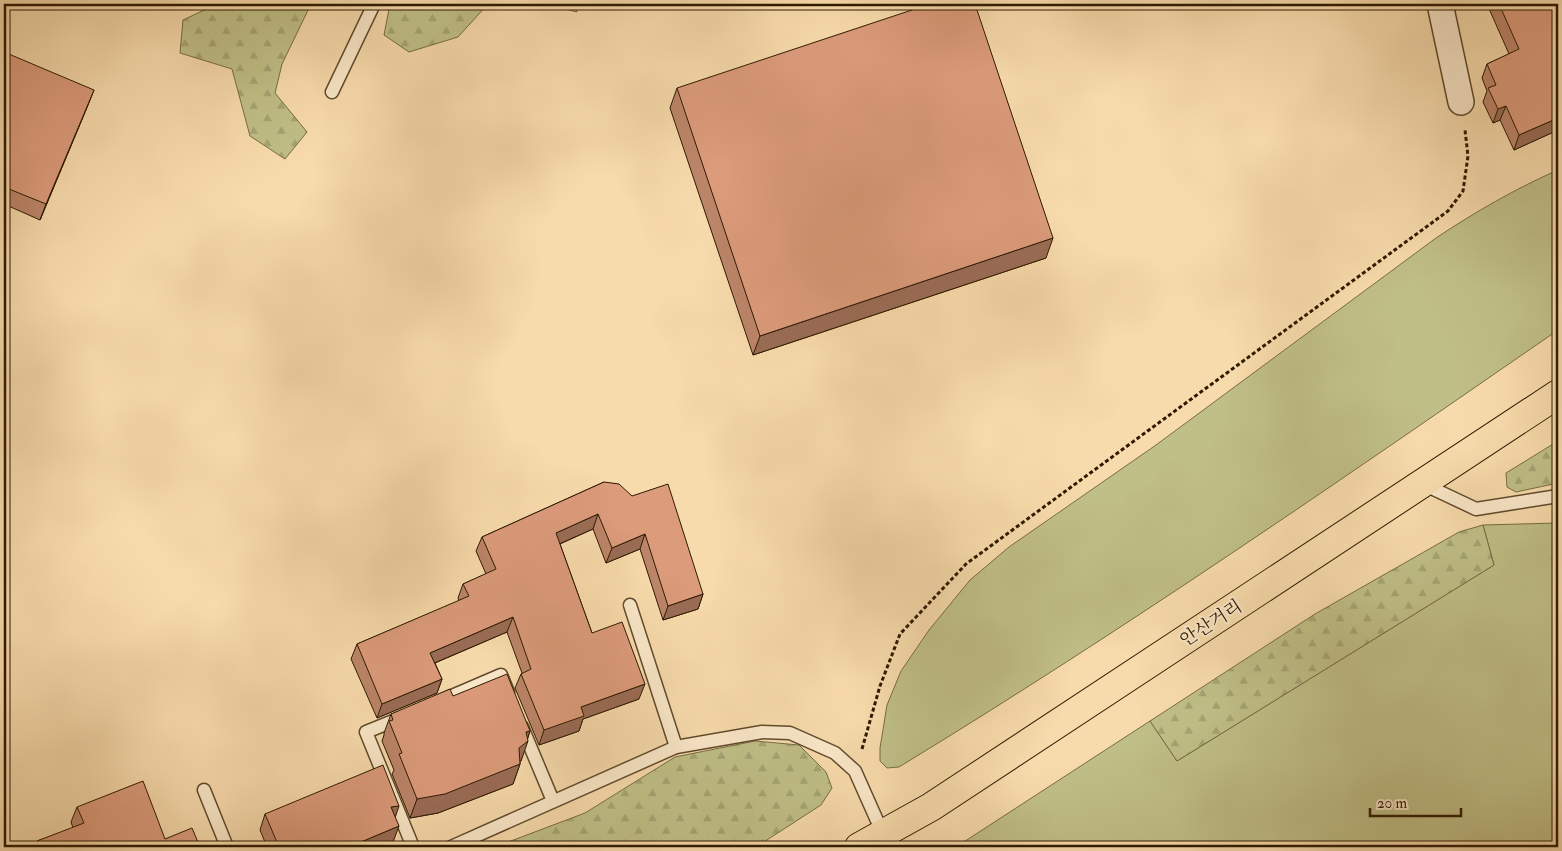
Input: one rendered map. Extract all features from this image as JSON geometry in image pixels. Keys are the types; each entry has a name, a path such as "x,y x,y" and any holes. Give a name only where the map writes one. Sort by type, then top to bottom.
{"main road":[{"name":"안산거리","path":"859,847 940,801 1558,394"}],"street":[{"path":"1440,4 1461,102"}],"lane":[{"path":"332,92 374,4"},
{"path":"1423,484 1476,509 1558,496"},
{"path":"630,605 676,748"},
{"path":"429,706 501,675 553,801"},
{"path":"411,713 366,732 413,847"},
{"path":"451,847 676,748 762,732 790,733 836,753 855,771 883,834"},
{"path":"204,790 227,847"}],"path":[{"path":"855,771 880,686 900,634 966,564 1448,211 1463,191 1468,156 1461,102"}],"green space":[{"path":"217,4 311,4 282,64 275,93 307,132 285,159 250,136 232,69 180,53 183,20"},
{"path":"390,4 488,4 458,37 409,52 384,35"},
{"path":"545,4 576,4 577,12"},
{"path":"1558,170 1558,330 1232,553 983,715 899,767 887,768 880,761 880,748 887,705 901,671 929,630 970,580 1009,547 1156,445 1436,238 1495,201"},
{"path":"1558,441 1558,483 1516,492 1507,487 1506,473"},
{"path":"1558,523 1558,556 1552,558 1558,607 1558,847 956,847 1150,721 1177,761 1494,565 1483,525"},
{"path":"1483,525 1494,565 1177,761 1150,721 1315,614 1459,532"},
{"path":"755,741 799,745 826,772 832,788 821,805 756,847 495,847 585,813 675,757"}],"building":[{"path":"930,4 975,4 1053,238 760,336 677,88"},
{"path":"1499,4 1553,4 1558,16 1558,118 1519,135 1506,106 1498,109 1488,88 1496,85 1487,64 1519,49"},
{"path":"4,52 94,90 46,204 4,187"},
{"path":"604,482 619,484 632,496 668,484 703,594 668,606 645,534 612,548 598,514 556,533 592,633 622,622 645,684 581,707 584,716 544,730 521,674 531,669 513,617 430,653 442,679 382,704 357,644 469,596 463,584 496,569 482,537"},
{"path":"507,674 530,731 526,732 528,741 519,748 520,764 445,794 417,799 399,754 402,753 389,721 393,720 391,714 450,689 453,696"},
{"path":"383,765 399,806 391,807 399,826 349,847 279,847 265,814"},
{"path":"143,781 165,839 192,828 200,847 40,847 37,841 84,823 77,807"}]}
